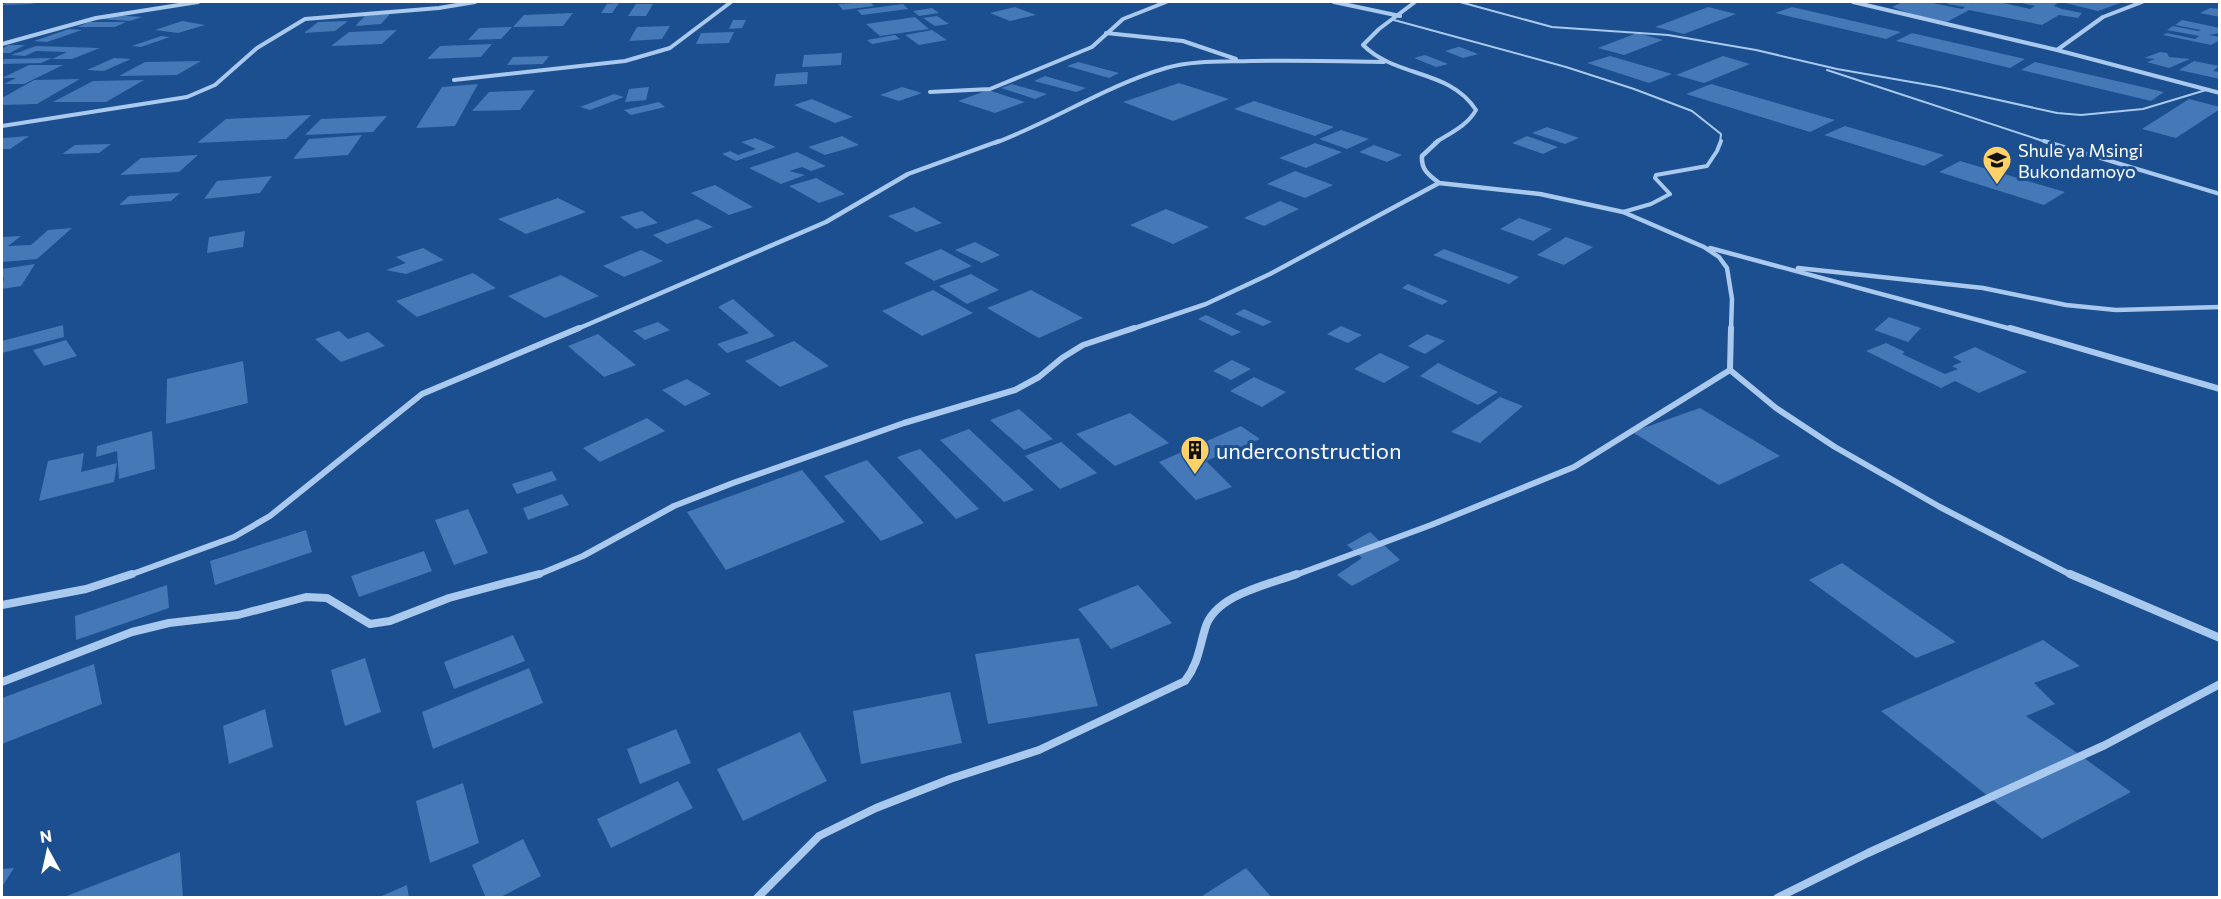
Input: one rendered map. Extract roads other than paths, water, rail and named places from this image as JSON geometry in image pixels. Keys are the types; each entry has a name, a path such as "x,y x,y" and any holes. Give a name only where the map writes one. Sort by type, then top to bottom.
{"street":[{"path":"2,44 28,40 98,17 162,10 198,2"},
{"path":"2,126 187,97 215,85 257,48 305,19 440,8 475,2"},
{"path":"454,80 625,61 651,55 670,48 731,2"},
{"path":"930,92 990,89 1092,47 1124,19 1166,2"},
{"path":"1334,2 1400,16"},
{"path":"1415,2 1400,16 1366,39 1363,45 1374,57 1384,62 1458,88 1472,98 1476,110 1471,119 1434,142 1424,152 1421,161 1423,169 1439,183"},
{"path":"1853,2 2057,50 2220,93"},
{"path":"2057,50 2103,17 2142,2"},
{"path":"1106,33 1183,41 1239,60"},
{"path":"2,605 87,589 172,561 234,537 270,516 422,394 760,252 826,222 908,174 1027,131 1092,96 1126,81 1167,68 1198,62 1239,60 1384,62"},
{"path":"2,682 132,632 169,623 228,617 306,597 327,598 366,622 380,623 449,598 526,579 582,556 674,506 713,490 904,423 1015,390 1039,377 1062,358 1083,345 1206,304 1270,274 1439,183 1540,194 1623,212 1704,247 2003,326 2220,389"},
{"path":"1704,247 1719,257 1727,268 1732,299 1730,370"},
{"path":"1776,266 1983,288 2035,300 2116,310 2220,307"},
{"path":"1730,370 1776,408 1835,447 1940,507 2072,575 2220,638"},
{"path":"757,897 819,836 876,808 950,778 1039,750 1185,681 1194,671 1200,657 1205,621 1214,609 1227,600 1431,525 1574,467 1730,370"},
{"path":"1777,897 2105,745 2220,684"}],"lane":[{"path":"1460,2 1552,27 1668,35 1756,50 1813,64 1940,87 2057,113 2081,115 2143,109 2206,90"},
{"path":"1394,20 1566,67 1634,89 1692,111 1721,134 1722,142 1718,152 1707,166 1656,175 1655,177 1670,194 1651,204 1623,212"},
{"path":"1813,64 2023,135 2220,194"}],"place":[{"name":"Shule ya Msingi Bukondamoyo","path":"1997,186"},
{"name":"underconstruction","path":"1195,476"}]}
